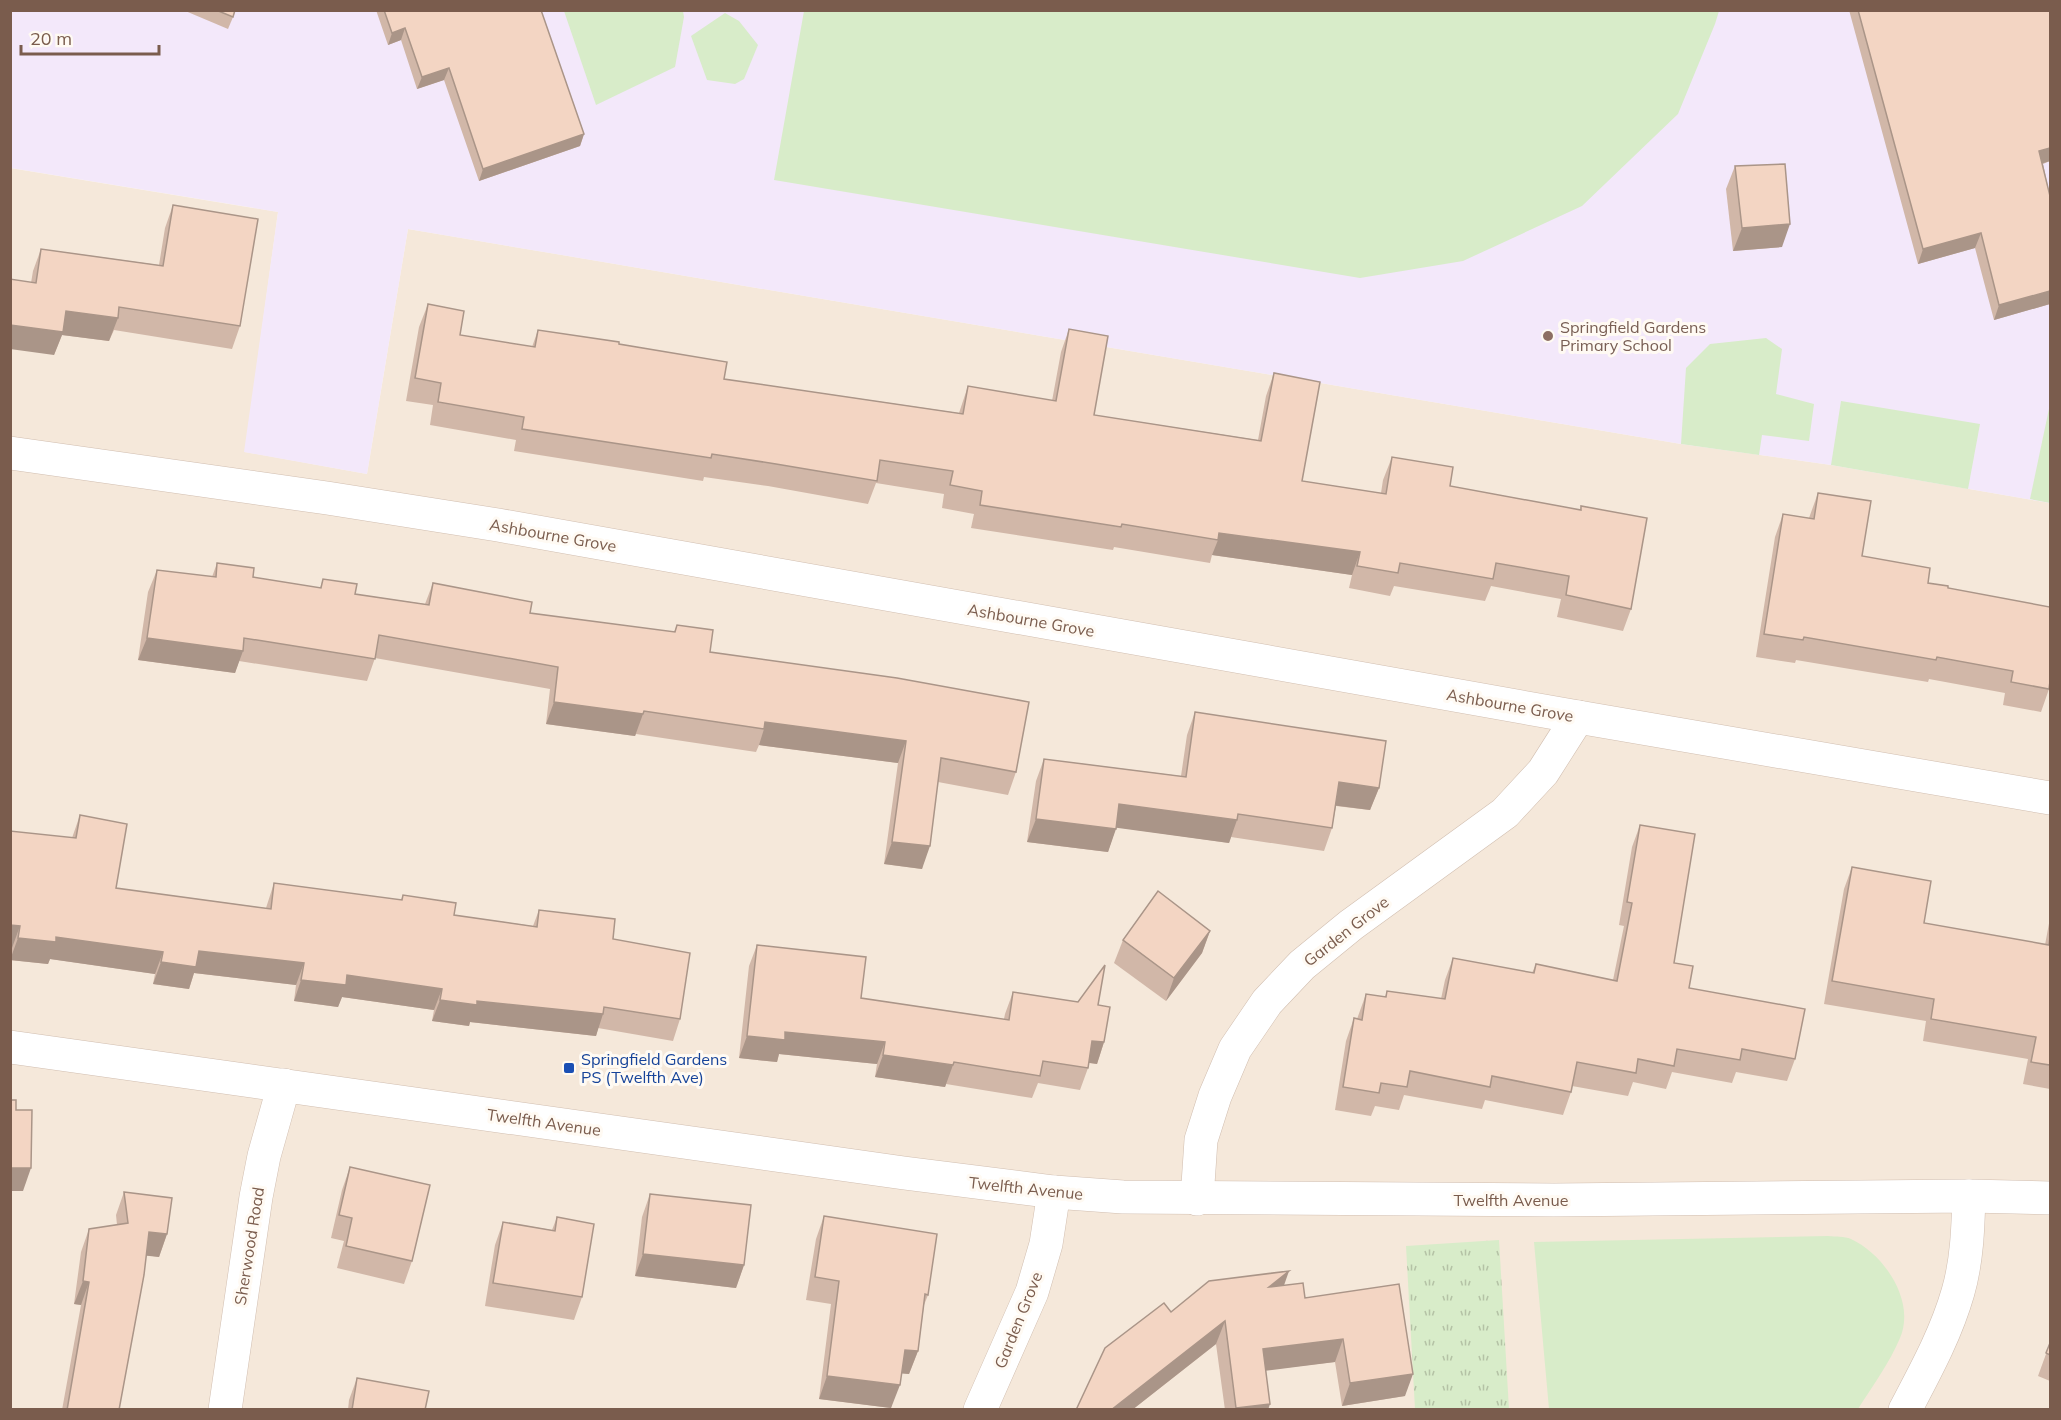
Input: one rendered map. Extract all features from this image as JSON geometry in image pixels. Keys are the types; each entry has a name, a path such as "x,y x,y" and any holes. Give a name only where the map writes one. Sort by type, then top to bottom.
{"street":[{"name":"Ashbourne Grove","path":"10,453 498,525 1578,717 2050,798"},
{"name":"Garden Grove","path":"1197,1199 1201,1140 1215,1096 1235,1049 1267,1002 1302,965 1351,925 1505,813 1543,772 1578,717"},
{"name":"Twelfth Avenue","path":"10,1047 904,1173 1054,1192 1197,1199 1566,1200 1969,1196 2050,1198"},
{"name":"Sherwood Road","path":"225,1410 256,1197 264,1156 284,1085"},
{"name":"Garden Grove","path":"980,1410 1032,1292 1046,1244 1054,1192"},
{"path":"1905,1410 1947,1326 1959,1290 1967,1248 1969,1196"}],"shaded area":[{"name":"Springfield Gardens Primary School","path":"10,11 2050,11 2050,503 1831,465 1681,444 408,229 367,474 244,452 278,212 11,168"},
{"path":"10,168 278,212 245,452 367,474 408,229 1681,444 1831,465 2050,503 2050,1409 11,1409"}],"green space":[{"path":"804,10 1719,11 1678,114 1582,206 1463,261 1360,278 774,180"},
{"path":"564,11 683,11 684,17 675,67 596,105"},
{"path":"725,13 739,21 758,45 744,79 735,84 707,80 691,36"},
{"path":"1766,338 1782,349 1776,394 1814,404 1809,441 1762,435 1759,455 1681,444 1686,368 1710,344"},
{"path":"1841,401 1980,424 1968,489 1831,465"},
{"path":"2050,404 2050,503 2030,499"},
{"path":"1828,1236 1851,1239 1875,1256 1894,1280 1904,1309 1904,1324 1896,1347 1858,1409 1549,1409 1534,1242"},
{"path":"1499,1240 1509,1409 1415,1409 1406,1246"}],"building":[{"path":"216,10 235,10 233,17"},
{"path":"384,10 541,10 584,134 483,169 449,68 422,77 405,28 392,33"},
{"path":"1858,10 2050,10 2050,148 2039,151 2050,196 2050,291 1999,305 1981,233 1923,249"},
{"path":"1785,164 1790,224 1742,228 1735,166"},
{"path":"173,205 258,219 240,326 119,307 118,318 66,311 63,332 10,325 10,279 36,283 41,249 163,266"},
{"path":"428,304 464,311 460,335 535,347 538,330 619,342 619,344 727,362 724,379 963,414 968,386 1056,401 1069,329 1108,336 1094,415 1261,441 1274,373 1320,382 1302,481 1386,494 1392,457 1453,467 1450,486 1581,510 1581,506 1647,518 1631,609 1566,595 1569,576 1496,563 1493,579 1400,563 1398,573 1357,566 1360,552 1219,533 1218,540 1122,524 1121,527 980,505 982,491 950,485 953,471 880,460 877,481 712,454 711,458 522,429 524,417 438,402 441,383 415,378"},
{"path":"1818,493 1871,501 1862,556 1930,568 1928,583 2050,607 2049,689 2011,682 2013,671 1804,637 1803,640 1764,634 1783,514 1814,519"},
{"path":"217,563 254,568 253,577 321,588 323,579 357,584 355,594 429,605 433,583 532,602 530,613 675,632 677,625 713,630 710,652 897,678 1029,702 1016,772 941,758 930,846 892,842 906,741 765,722 764,729 644,711 643,714 554,702 558,667 379,635 375,659 244,638 243,651 147,638 157,570 216,577"},
{"path":"1195,712 1386,741 1379,788 1339,782 1332,828 1238,814 1237,820 1119,804 1116,829 1036,819 1044,759 1186,777"},
{"path":"80,815 127,824 116,888 271,909 274,883 402,900 403,895 456,903 454,915 537,927 539,910 615,919 613,939 690,953 680,1019 604,1007 603,1014 477,1001 477,1005 440,1000 442,989 347,975 346,985 301,980 304,963 199,951 196,967 161,962 163,952 56,937 56,942 18,938 20,926 10,925 10,831 76,838"},
{"path":"1640,825 1695,834 1674,963 1693,966 1689,988 1805,1009 1795,1059 1742,1049 1740,1060 1677,1049 1674,1066 1638,1059 1636,1073 1577,1062 1571,1092 1492,1076 1490,1087 1410,1071 1407,1087 1381,1083 1379,1093 1343,1087 1354,1018 1362,1020 1366,994 1386,997 1387,991 1445,999 1453,958 1534,973 1536,964 1617,981 1632,903 1627,902"},
{"path":"1852,867 1931,881 1924,923 2049,945 2050,937 2050,1065 2031,1062 2036,1037 1931,1019 1934,999 1832,981"},
{"path":"1158,891 1210,931 1174,978 1123,940"},
{"path":"757,945 866,957 861,998 1009,1020 1013,992 1078,1002 1105,965 1098,1005 1110,1007 1104,1042 1092,1041 1088,1068 1043,1061 1040,1076 954,1062 953,1065 883,1055 885,1042 785,1032 785,1040 747,1036"},
{"path":"10,1100 16,1100 16,1110 32,1110 31,1168 10,1168"},
{"path":"350,1167 430,1185 412,1261 346,1246 352,1218 339,1215"},
{"path":"124,1192 172,1198 167,1234 149,1232 144,1275 119,1410 67,1410 89,1282 83,1281 89,1229 128,1223"},
{"path":"650,1194 751,1205 744,1265 643,1254"},
{"path":"824,1216 937,1234 928,1295 925,1294 918,1351 905,1350 900,1385 827,1376 839,1281 815,1277"},
{"path":"557,1217 594,1224 582,1297 493,1283 503,1222 555,1231"},
{"path":"1289,1271 1269,1287 1303,1283 1305,1298 1399,1284 1413,1374 1350,1383 1343,1339 1263,1349 1270,1404 1236,1408 1225,1321 1111,1410 1076,1410 1105,1348 1164,1303 1171,1312 1209,1281"},
{"path":"2050,1343 2050,1355 2046,1353"},
{"path":"357,1378 429,1391 425,1410 352,1410"}],"place":[{"name":"Springfield Gardens Primary School","path":"1548,336"},
{"name":"Springfield Gardens PS (Twelfth Ave)","path":"569,1068"}]}
